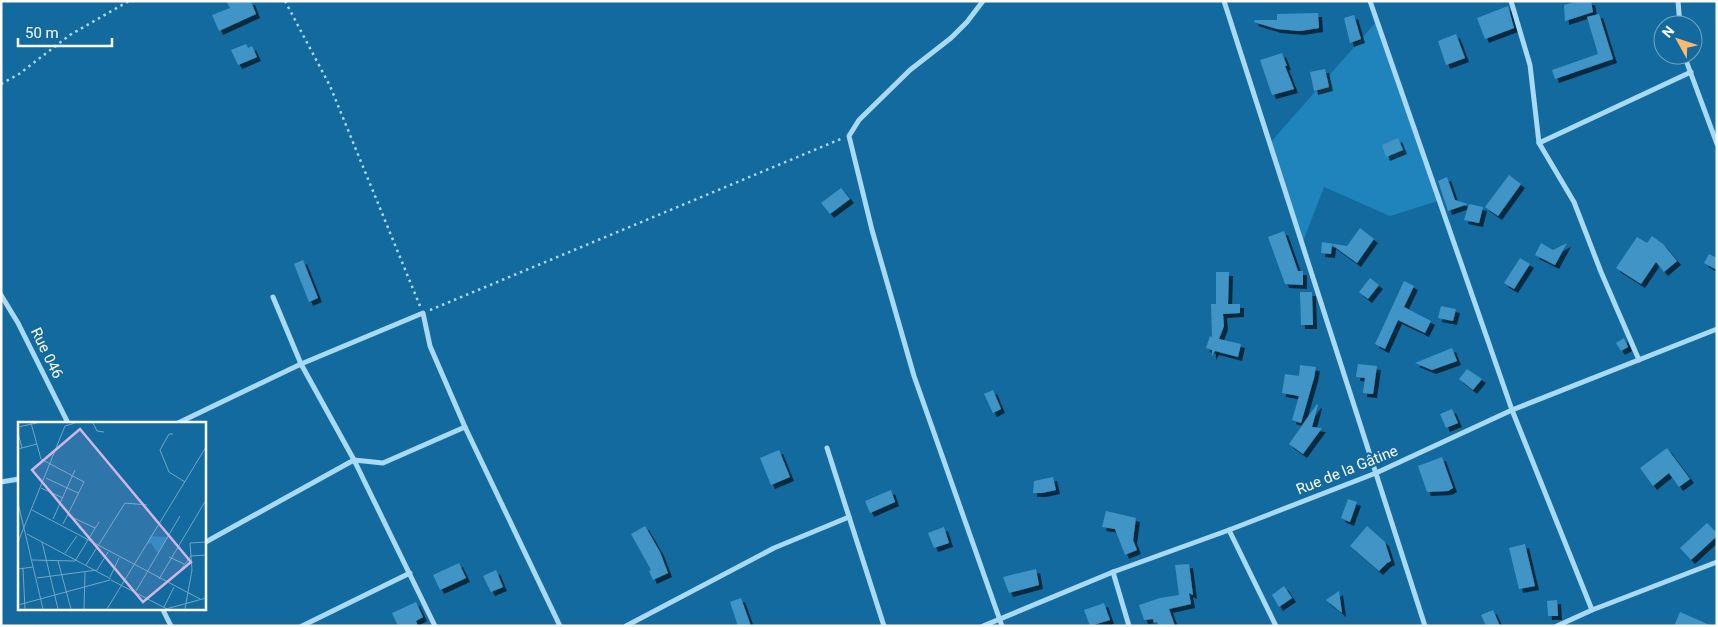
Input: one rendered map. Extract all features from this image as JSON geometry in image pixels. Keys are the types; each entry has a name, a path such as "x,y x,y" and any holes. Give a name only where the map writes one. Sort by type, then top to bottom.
{"street":[{"path":"983,1 967,22 951,38 910,70 858,120 849,136 872,230 914,376 1002,626"},
{"path":"1224,1 1425,626"},
{"path":"1370,1 1512,410 1592,610"},
{"path":"1512,1 1530,65 1539,143 1574,202 1601,272 1639,360"},
{"path":"1678,1 1679,15"},
{"path":"1688,65 1717,144"},
{"path":"1539,143 1690,72"},
{"name":"Rue 046","path":"1,295 18,323 68,422"},
{"path":"273,297 301,364 354,460 435,626"},
{"path":"180,422 301,364 423,313 430,346 465,427 560,626"},
{"name":"Rue de la Gâtine","path":"983,626 1113,572 1229,530 1376,473 1512,410 1717,328"},
{"path":"205,542 354,460 383,463 465,427"},
{"path":"827,448 884,626"},
{"path":"1,482 18,479"},
{"path":"626,626 774,548 849,517"},
{"path":"1229,530 1276,626"},
{"path":"1557,626 1592,610 1717,562"},
{"path":"1113,572 1129,626"},
{"path":"302,626 410,573"},
{"path":"163,610 171,626"}],"path":[{"path":"1,84 18,74 70,35 129,1"},
{"path":"285,1 330,86 423,313 849,136"}],"shaded area":[{"path":"1377,21 1438,201 1390,216 1324,187 1302,244 1270,143"}],"building":[{"path":"226,1 251,1 256,14 219,31 212,15 230,8"},
{"path":"1578,1 1591,1 1593,12 1565,21 1564,5"},
{"path":"1508,6 1514,28 1485,39 1477,18"},
{"path":"1318,13 1319,28 1300,31 1277,29 1254,22 1255,20 1277,20 1277,14"},
{"path":"1599,14 1613,59 1555,79 1552,70 1598,54 1587,17"},
{"path":"1354,15 1361,39 1350,43 1344,18"},
{"path":"1456,34 1465,58 1446,65 1438,41"},
{"path":"246,44 248,48 252,46 257,57 238,65 231,50"},
{"path":"1282,53 1294,89 1272,95 1260,60"},
{"path":"1325,69 1329,87 1314,91 1310,72"},
{"path":"1398,138 1403,150 1386,157 1382,145"},
{"path":"1509,175 1521,184 1498,216 1485,207"},
{"path":"1447,177 1455,200 1468,204 1448,211 1438,181"},
{"path":"841,188 850,199 830,214 821,203"},
{"path":"1469,204 1483,207 1479,223 1464,220"},
{"path":"1360,228 1374,239 1357,263 1332,245 1331,254 1321,253 1322,242 1347,246"},
{"path":"1284,231 1298,271 1303,271 1303,285 1285,284 1268,237"},
{"path":"1652,236 1663,244 1677,261 1664,272 1656,262 1641,284 1616,268 1637,237 1647,243"},
{"path":"1541,243 1553,250 1567,243 1555,265 1535,255"},
{"path":"1709,254 1717,258 1717,270 1704,263"},
{"path":"1520,258 1530,264 1514,289 1504,283"},
{"path":"303,260 318,298 309,302 294,264"},
{"path":"1216,272 1229,272 1228,304 1240,304 1240,313 1223,314 1224,326 1219,339 1241,344 1238,357 1215,351 1212,356 1212,350 1206,348 1210,336 1212,337 1211,304 1216,304"},
{"path":"1370,278 1379,285 1368,299 1359,292"},
{"path":"1404,281 1414,286 1404,307 1431,321 1425,333 1398,320 1385,349 1375,344"},
{"path":"1300,292 1312,292 1313,325 1301,325"},
{"path":"1441,306 1456,309 1453,321 1438,318"},
{"path":"1624,338 1628,347 1621,351 1616,343"},
{"path":"1452,348 1457,361 1432,370 1415,363"},
{"path":"1358,364 1377,366 1373,394 1363,393 1365,378 1356,377"},
{"path":"1300,365 1316,367 1301,423 1292,420 1299,396 1282,393 1285,374 1299,376"},
{"path":"1467,369 1482,379 1473,390 1459,379"},
{"path":"993,390 1001,409 993,413 984,394"},
{"path":"1317,404 1312,427 1322,428 1303,454 1289,444"},
{"path":"1452,409 1458,423 1446,428 1440,414"},
{"path":"1667,448 1690,479 1679,487 1669,473 1653,486 1640,468"},
{"path":"779,450 790,477 771,485 760,458"},
{"path":"1442,457 1453,488 1448,491 1427,492 1418,466"},
{"path":"1053,477 1056,490 1033,493 1034,481"},
{"path":"891,490 895,502 870,513 865,501"},
{"path":"1348,499 1357,502 1350,522 1341,518"},
{"path":"1106,511 1136,518 1133,540 1137,550 1125,555 1115,529 1102,527"},
{"path":"1707,523 1717,533 1717,536 1691,560 1680,548"},
{"path":"645,526 660,552 668,573 653,580 649,571 651,570 631,534"},
{"path":"1367,526 1385,542 1391,561 1379,571 1350,546"},
{"path":"944,527 949,543 934,548 928,533"},
{"path":"1525,544 1535,586 1519,589 1509,548"},
{"path":"459,563 466,578 440,590 433,575"},
{"path":"1189,564 1193,595 1189,593 1191,604 1169,609 1175,626 1158,626 1157,622 1154,623 1153,619 1144,620 1139,605 1160,598 1179,595 1175,565"},
{"path":"1036,569 1039,585 1009,593 1003,577"},
{"path":"496,570 503,587 491,592 483,576"},
{"path":"1284,586 1292,598 1279,607 1272,595"},
{"path":"1339,591 1342,613 1326,600"},
{"path":"741,598 751,626 738,626 730,602"},
{"path":"1557,600 1558,616 1548,616 1547,601"},
{"path":"416,602 423,617 416,621 418,626 398,626 392,613"},
{"path":"1104,603 1110,620 1090,626 1084,610"},
{"path":"1493,610 1500,626 1486,626 1481,615"},
{"path":"1680,612 1712,626 1674,626"}]}
